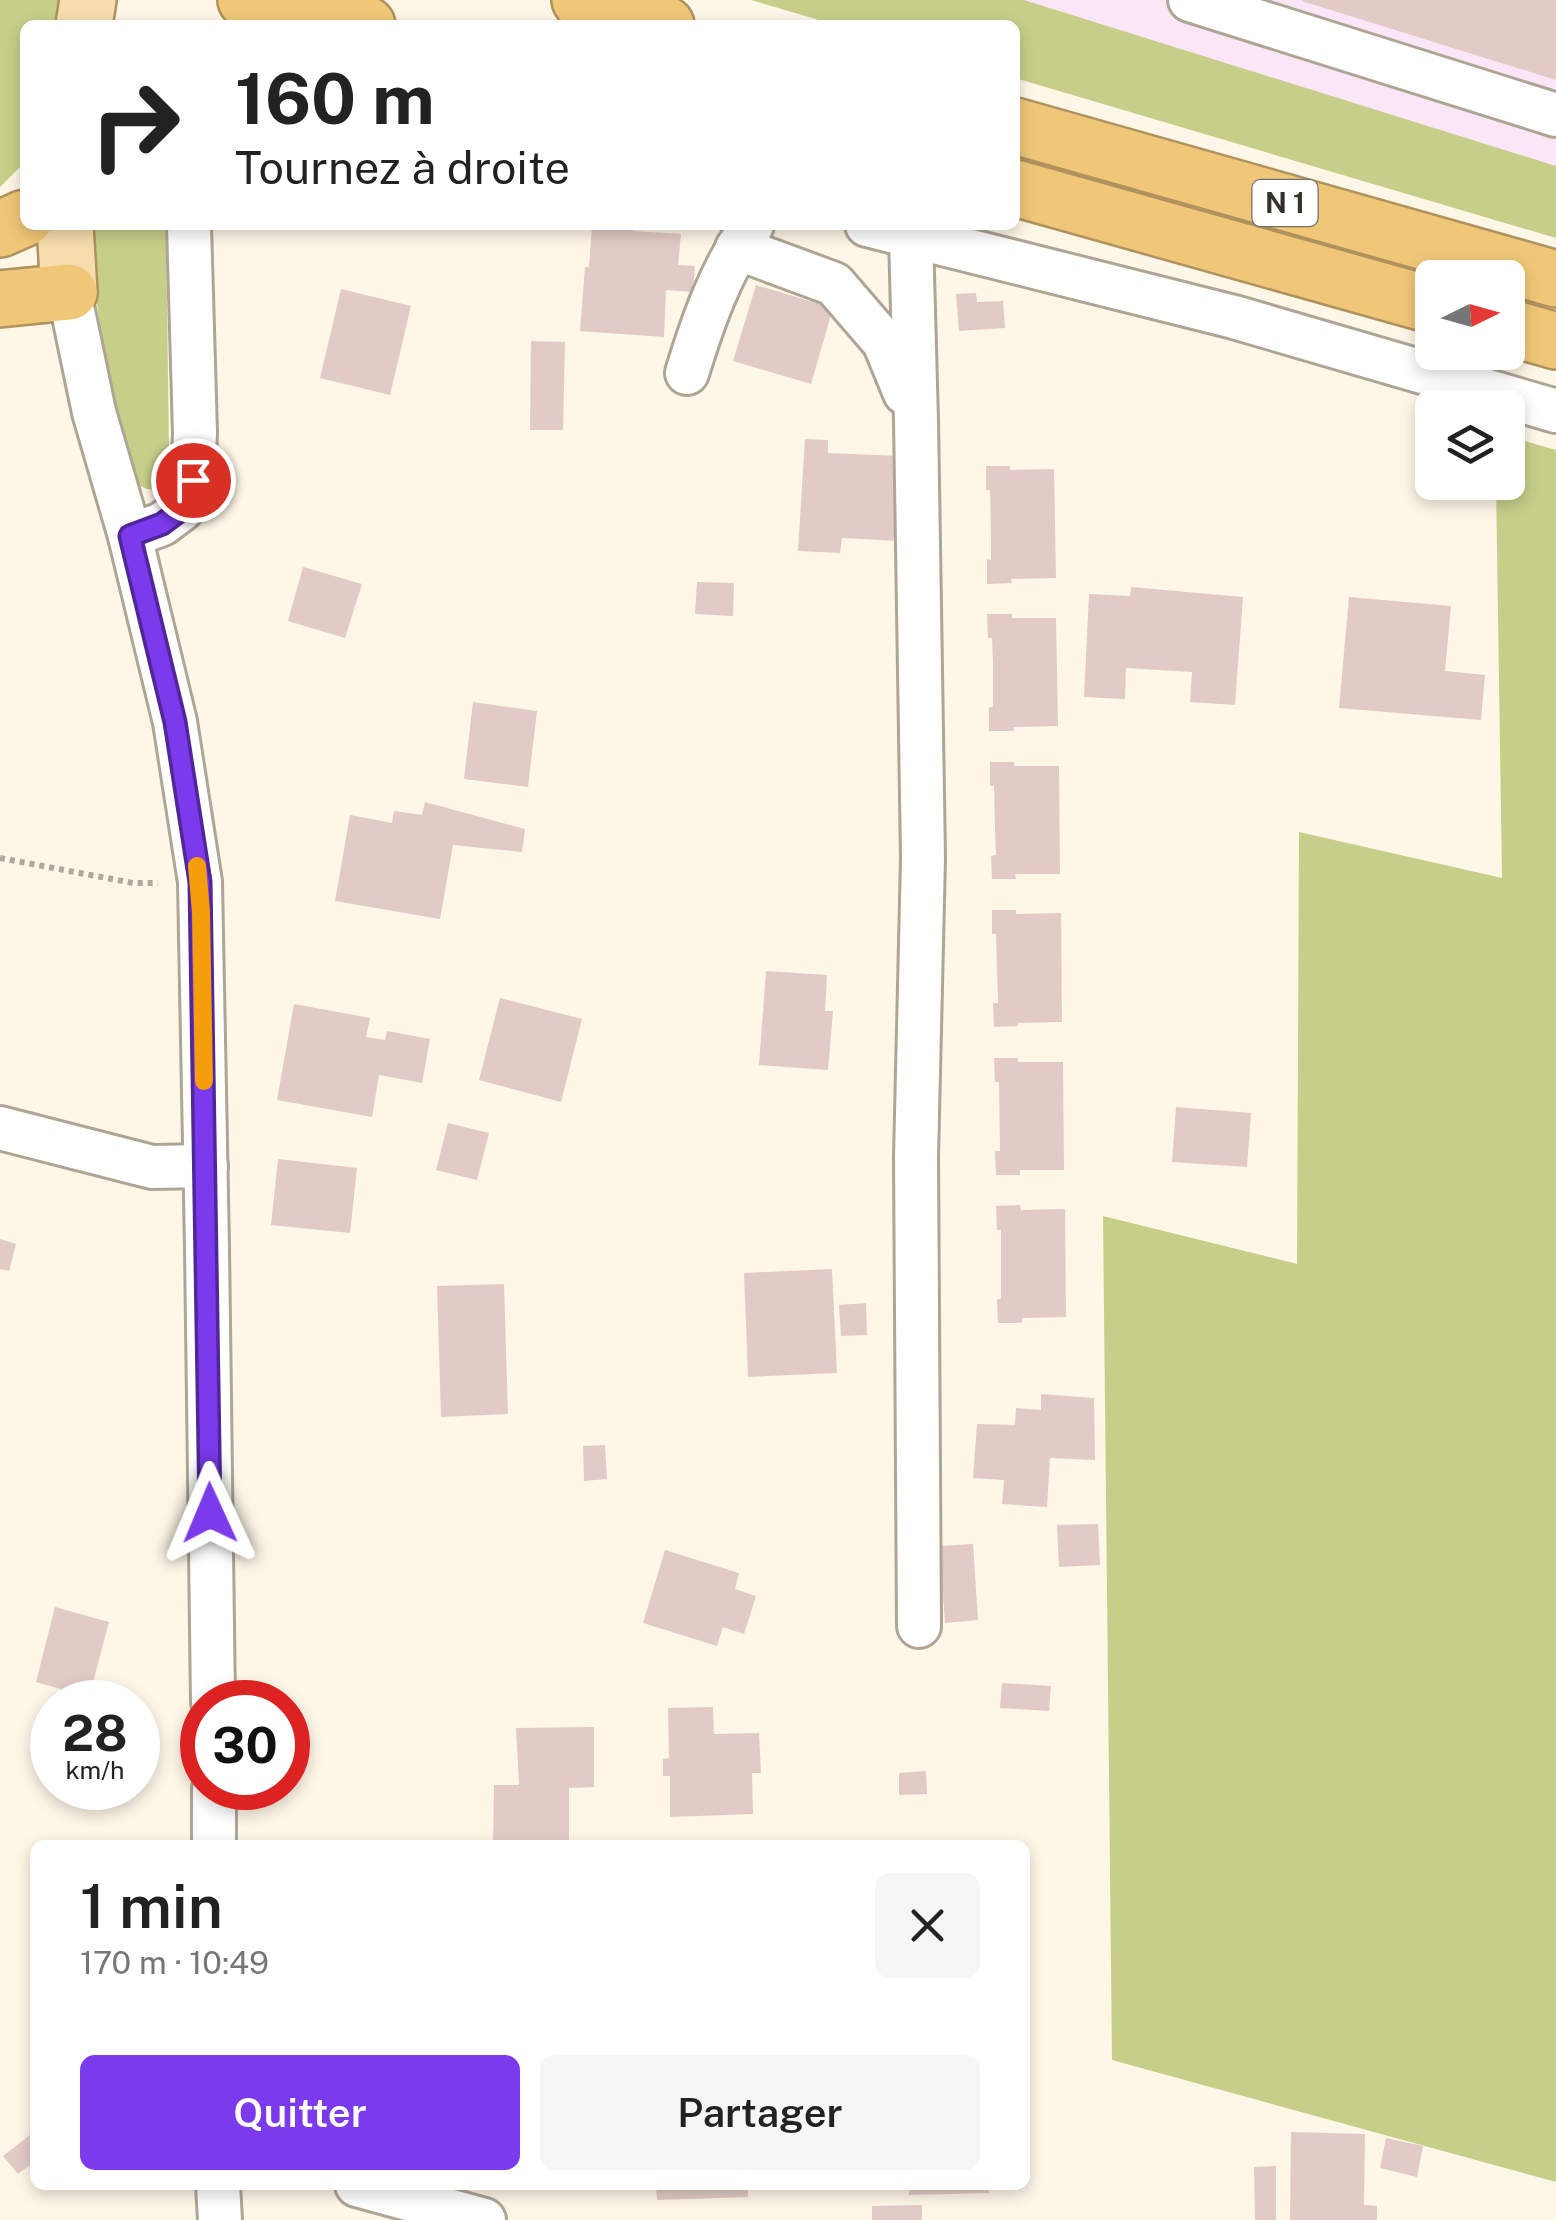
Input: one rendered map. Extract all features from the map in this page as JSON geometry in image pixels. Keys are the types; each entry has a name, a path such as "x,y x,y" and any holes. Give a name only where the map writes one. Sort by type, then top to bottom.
{"highway":[{"path":"246,0 343,20"},
{"path":"300,0 374,20"},
{"path":"580,0 649,20"},
{"name":"N 1","path":"1020,127 1556,279"},
{"name":"N 1","path":"1020,189 1415,300"},
{"path":"0,299 69,292"},
{"path":"1525,332 1556,341"}],"main road":[{"path":"65,230 69,292"}],"street":[{"path":"1190,0 1556,115"},
{"path":"130,536 162,524 182,509 193,480 189,230"},
{"path":"884,230 1234,317 1556,411"},
{"path":"687,372 706,310 745,237 834,284 884,342 916,421"},
{"path":"910,237 923,858 916,1156 920,1626"},
{"path":"69,292 94,412 130,536 175,722 200,882 213,1680"},
{"path":"0,1128 152,1167 206,1166"},
{"path":"214,1810 214,1840"},
{"path":"218,2190 220,2220"},
{"path":"375,2190 484,2220"}],"path":[{"path":"0,858 133,883 200,882"}],"shaded area":[{"path":"1009,0 1556,0 1556,168"}],"green space":[{"path":"0,0 64,0 60,20 20,20 20,167 0,187"},
{"path":"751,0 1024,0 1556,166 1556,238 1020,79 1020,20 819,20"},
{"path":"88,230 166,230 169,452 164,486 145,488 134,482 103,351"},
{"path":"1525,441 1556,450 1556,2182 1112,2060 1103,1216 1297,1264 1299,832 1502,878 1496,500 1525,500"}],"building":[{"path":"1556,0 1556,80 1302,1"},
{"path":"592,230 681,234 678,265 695,266 693,292 666,290 664,337 580,331 585,267 589,267"},
{"path":"756,285 833,308 811,384 733,361"},
{"path":"341,289 411,306 390,395 320,378"},
{"path":"976,293 977,302 1003,301 1005,328 959,331 956,294"},
{"path":"531,341 565,342 563,430 530,430"},
{"path":"805,439 828,440 828,453 899,456 900,541 842,538 840,553 798,551"},
{"path":"986,466 1054,469 1056,578 987,584 991,534"},
{"path":"303,567 362,584 345,638 288,621"},
{"path":"697,582 734,583 733,616 695,614"},
{"path":"1131,587 1243,597 1235,705 1190,702 1192,672 1126,668 1125,699 1084,697 1089,594 1130,596"},
{"path":"1349,597 1451,606 1445,671 1485,675 1481,720 1339,708"},
{"path":"987,614 1056,618 1058,726 989,731 993,663"},
{"path":"473,702 537,711 528,787 464,779"},
{"path":"990,762 1059,766 1060,874 1015,874 1016,879 992,879 991,856 996,855"},
{"path":"425,802 525,829 522,852 453,845 440,919 335,901 350,815 392,823 394,811 422,815"},
{"path":"992,910 1061,913 1062,1022 994,1027 993,1003 998,1003"},
{"path":"766,971 827,975 825,1011 833,1011 828,1070 759,1065"},
{"path":"500,998 582,1019 561,1102 479,1080"},
{"path":"294,1004 370,1018 366,1037 385,1040 387,1031 430,1039 422,1083 379,1075 372,1117 277,1100"},
{"path":"994,1058 1063,1062 1064,1170 1020,1170 1020,1175 996,1175 995,1151 1000,1151 999,1082 995,1082"},
{"path":"1176,1107 1251,1113 1247,1167 1172,1162"},
{"path":"448,1123 489,1133 477,1180 436,1170"},
{"path":"278,1159 357,1168 350,1233 271,1225"},
{"path":"1020,1205 1021,1210 1065,1209 1066,1317 998,1323 1001,1230 997,1230 996,1206"},
{"path":"0,1239 16,1244 9,1271 0,1269"},
{"path":"832,1269 837,1373 748,1377 744,1273"},
{"path":"504,1284 508,1414 441,1417 437,1286"},
{"path":"866,1303 867,1335 841,1336 839,1305"},
{"path":"1041,1394 1094,1398 1095,1460 1050,1458 1047,1507 1002,1504 1004,1480 973,1478 977,1424 1015,1425 1016,1408 1041,1410"},
{"path":"605,1445 607,1479 584,1481 583,1446"},
{"path":"1098,1524 1100,1565 1059,1567 1057,1525"},
{"path":"973,1544 978,1620 945,1623 939,1546"},
{"path":"665,1550 739,1573 735,1589 756,1596 744,1634 723,1627 717,1646 643,1623"},
{"path":"55,1607 109,1622 94,1680 37,1680"},
{"path":"1002,1683 1051,1686 1049,1711 1000,1708"},
{"path":"713,1707 714,1734 759,1733 761,1773 752,1773 753,1814 670,1817 670,1776 663,1776 663,1759 669,1758 668,1708"},
{"path":"594,1727 594,1787 569,1788 569,1840 493,1840 494,1785 519,1785 516,1728"},
{"path":"926,1771 927,1794 899,1795 899,1773"},
{"path":"1291,2132 1365,2134 1364,2205 1377,2206 1377,2220 1290,2220"},
{"path":"30,2135 30,2165 18,2174 3,2156"},
{"path":"1386,2138 1423,2146 1417,2177 1380,2168"},
{"path":"1276,2166 1276,2220 1255,2220 1254,2167"},
{"path":"656,2190 748,2190 748,2197 657,2200"},
{"path":"909,2190 989,2193 909,2195"},
{"path":"922,2205 922,2220 872,2220 872,2206"}],"slow traffic":[{"path":"197,866 204,1081"}],"route":[{"path":"193,480 182,509 162,524 130,536 175,722 200,882 210,1513"}]}
